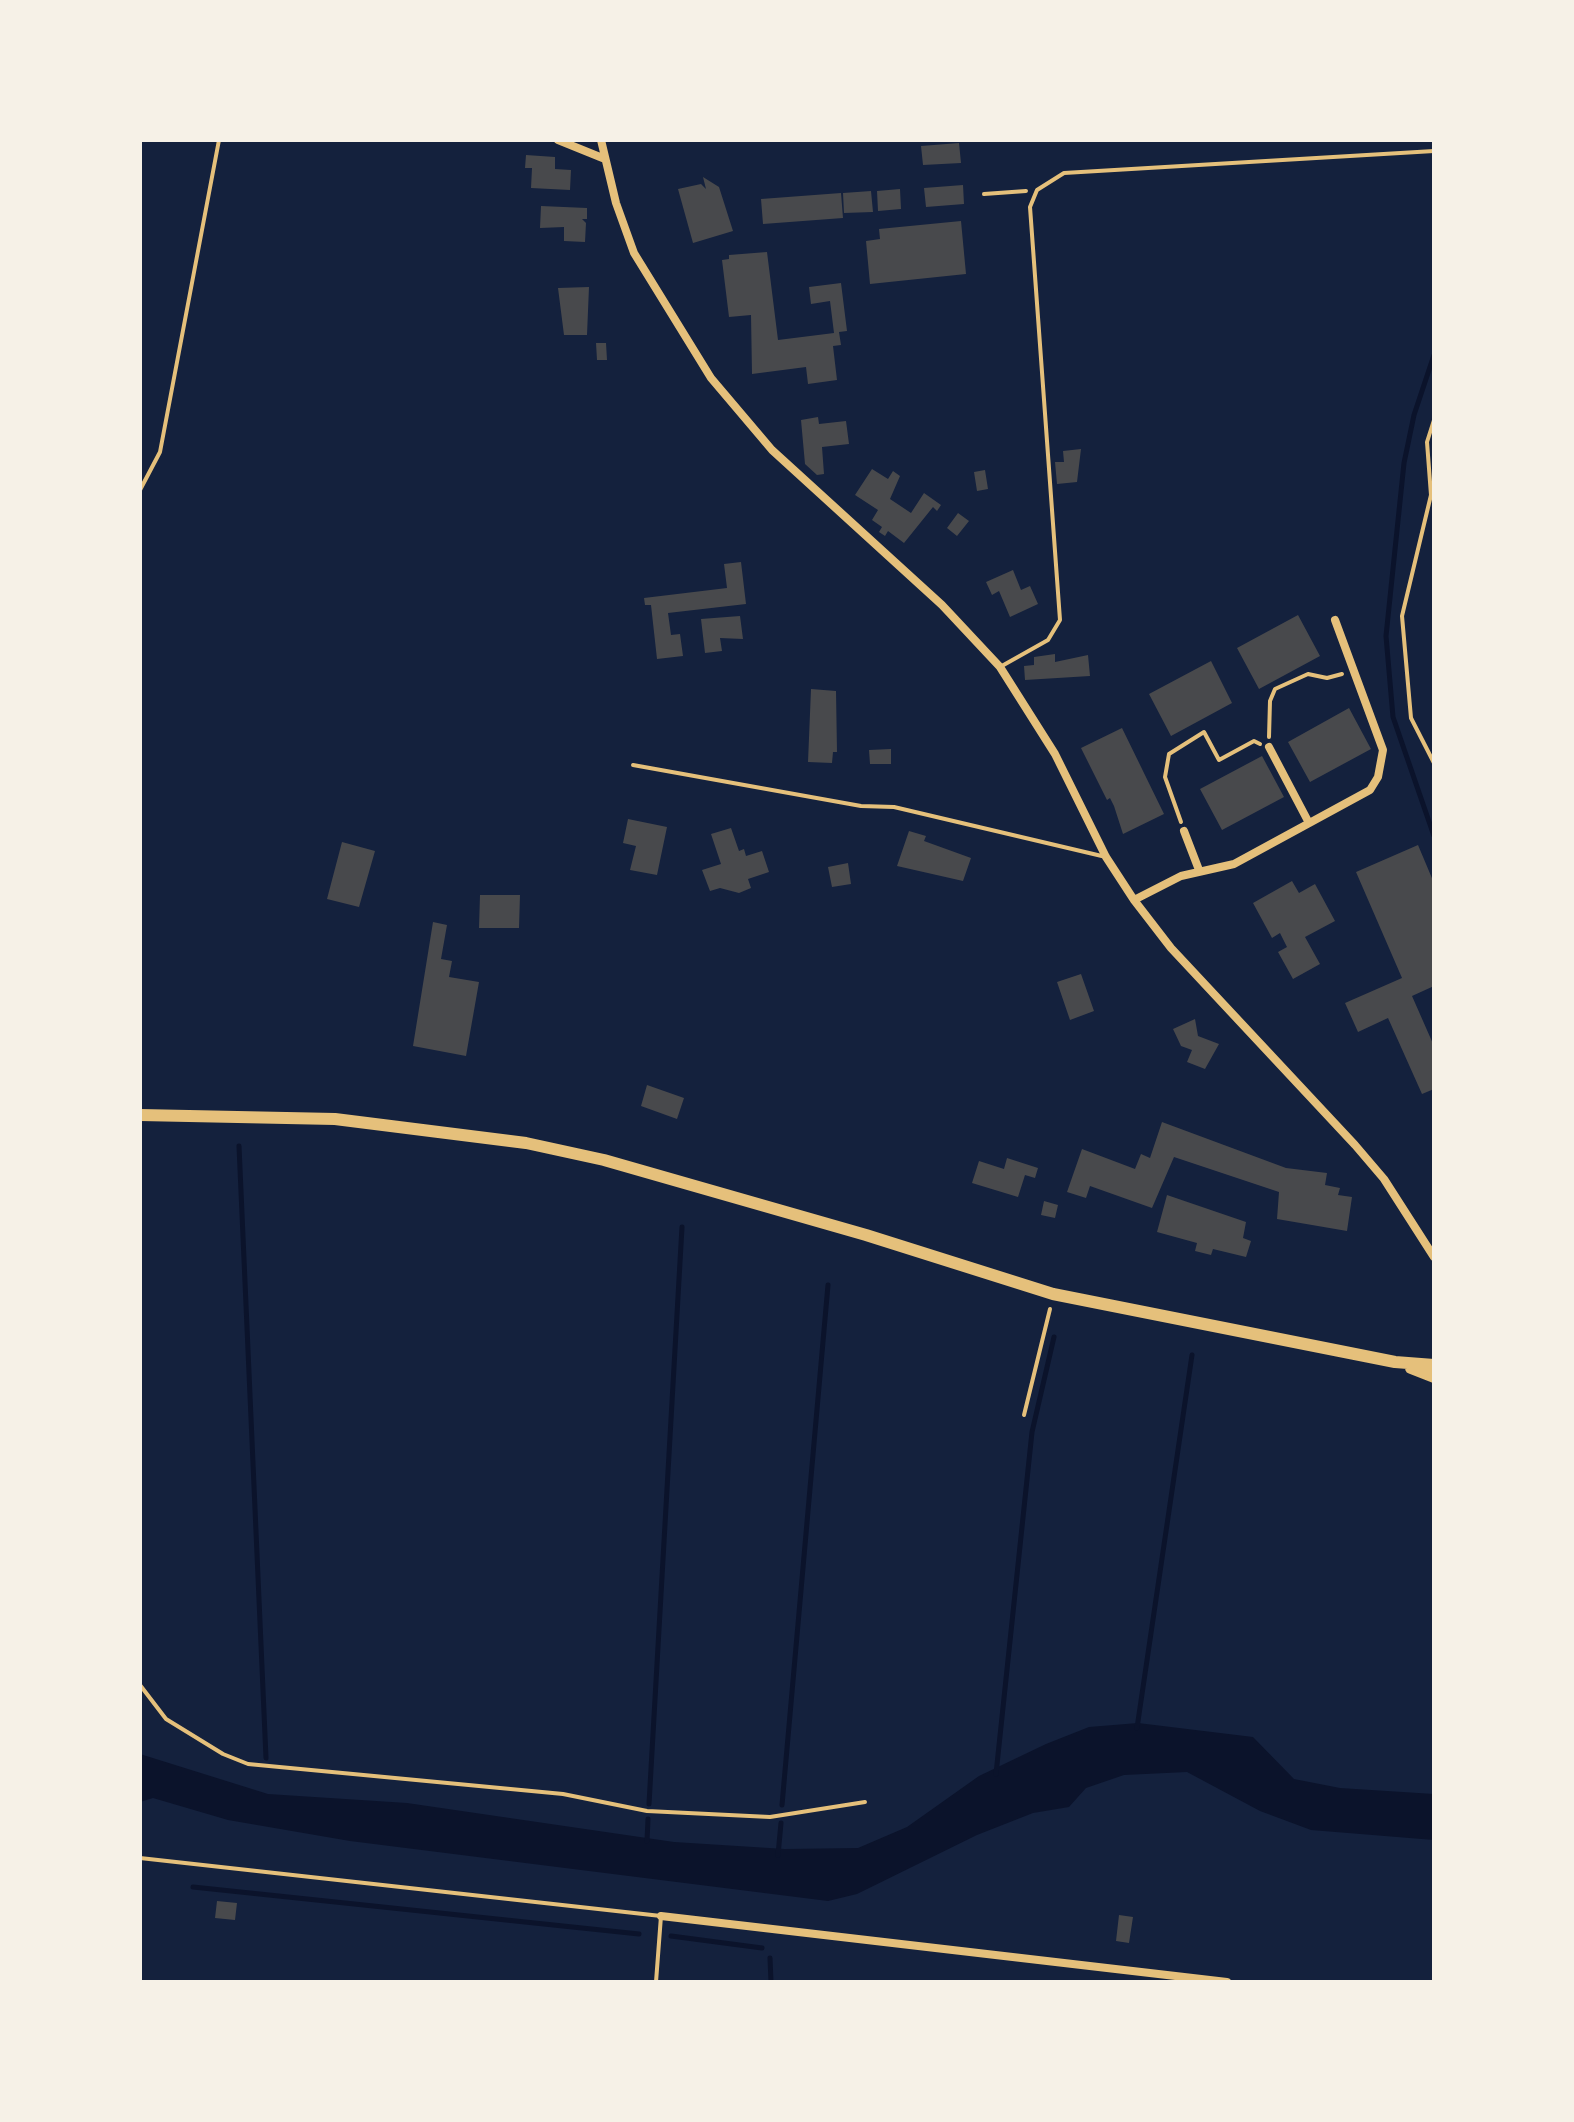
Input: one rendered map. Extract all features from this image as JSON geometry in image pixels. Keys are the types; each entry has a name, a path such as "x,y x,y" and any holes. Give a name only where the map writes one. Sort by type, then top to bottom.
{"main road":[{"path":"140,1115 334,1119 526,1143 604,1160 849,1230 1053,1294 1394,1362 1434,1365"},
{"path":"1394,1362 1434,1376"}],"street":[{"path":"558,140 604,158"},
{"path":"601,140 634,253 676,326 737,414 942,605 1000,667 1055,754 1106,857 1134,900 1171,948 1355,1144 1384,1180 1434,1257"},
{"path":"1134,900 1199,870 1234,864 1370,790 1378,777 1383,750 1334,620"},
{"path":"1269,747 1309,823"},
{"path":"1184,831 1199,870"},
{"path":"661,1916 790,1935 1228,1982"}],"lane":[{"path":"1000,667 1048,640 1060,620 1030,207 1034,197 1050,178 1064,172 1434,151"},
{"path":"633,765 861,806 894,807 1106,857"},
{"path":"140,1858 661,1916 656,1982"}],"path":[{"path":"140,490 160,452 218,140"},
{"path":"984,194 1024,190 1034,197"},
{"path":"1434,420 1427,442 1431,495 1402,616 1411,718 1434,763"},
{"path":"1184,831 1165,778 1169,754 1204,732 1218,760 1254,741 1269,747 1270,700 1275,689 1308,674 1327,678 1355,671"},
{"path":"1024,1415 1053,1294"},
{"path":"140,1686 166,1718 223,1754 248,1764 562,1794 647,1811 770,1817 865,1802"}],"water":[{"path":"1138,1723 1253,1737 1294,1779 1340,1788 1434,1794 1434,1840 1311,1830 1260,1811 1187,1772 1124,1775 1086,1788 1069,1807 1033,1813 977,1835 857,1894 828,1901 350,1841 228,1820 153,1798 140,1802 140,1754 268,1794 407,1803 674,1842 785,1849 858,1848 907,1827 979,1776 1046,1744 1089,1727"}],"building":[{"path":"959,143 961,163 923,165 921,146"},
{"path":"526,155 555,157 555,169 571,170 570,190 531,188 532,168 525,168"},
{"path":"703,177 719,187 733,231 693,243 678,189 701,184 706,189"},
{"path":"963,185 964,204 926,207 924,188"},
{"path":"900,189 901,209 878,211 877,191"},
{"path":"871,191 873,212 844,213 843,193"},
{"path":"841,193 843,218 763,224 761,199"},
{"path":"541,206 587,208 587,219 582,219 586,223 585,242 564,241 564,227 540,228"},
{"path":"961,221 966,274 870,284 866,241 880,239 879,229"},
{"path":"767,252 778,340 834,333 830,301 811,304 809,287 841,283 847,331 839,332 841,345 833,346 837,380 808,384 806,367 752,374 751,315 729,317 722,260 729,259 729,255"},
{"path":"589,287 587,335 564,335 558,288"},
{"path":"596,343 606,343 607,360 597,360"},
{"path":"818,417 819,424 846,421 849,444 822,447 824,474 817,475 805,464 801,420"},
{"path":"1081,449 1077,482 1057,484 1055,462 1064,462 1063,451"},
{"path":"872,469 888,479 893,471 900,476 890,499 911,513 924,493 941,505 937,511 933,507 904,543 888,531 885,536 879,532 882,527 872,520 878,510 855,495"},
{"path":"985,470 988,489 977,491 974,472"},
{"path":"958,513 969,521 957,536 947,528"},
{"path":"741,562 746,604 668,613 671,635 680,634 683,656 657,659 651,605 645,605 644,598 727,588 724,564"},
{"path":"1013,570 1021,590 1030,586 1038,604 1010,617 999,591 992,595 986,582"},
{"path":"1298,615 1320,656 1259,689 1237,648"},
{"path":"740,616 743,639 720,638 722,651 705,653 701,619"},
{"path":"1055,654 1055,662 1088,655 1090,676 1025,680 1024,666 1034,665 1034,657"},
{"path":"1211,661 1232,703 1171,736 1149,694"},
{"path":"811,689 836,691 837,752 833,752 832,763 808,762"},
{"path":"1349,708 1371,749 1310,782 1288,742"},
{"path":"1122,728 1164,814 1123,834 1114,806 1110,798 1107,800 1081,748"},
{"path":"891,749 891,764 870,764 869,750"},
{"path":"1262,756 1284,797 1222,830 1200,789"},
{"path":"628,819 667,827 657,875 630,870 636,846 623,843"},
{"path":"731,828 739,851 744,849 746,856 762,851 769,872 748,879 751,888 739,893 720,888 710,891 702,870 721,864 711,834"},
{"path":"909,831 926,836 924,841 971,858 963,881 897,866"},
{"path":"342,842 375,851 359,907 327,899"},
{"path":"1418,845 1434,883 1434,986 1412,996 1434,1046 1434,1089 1422,1094 1388,1018 1358,1032 1345,1003 1402,978 1356,872"},
{"path":"848,863 851,884 832,887 828,867"},
{"path":"1292,881 1299,893 1315,884 1335,921 1305,937 1320,964 1293,979 1278,952 1287,947 1280,933 1272,938 1253,903"},
{"path":"480,895 520,895 519,928 479,928"},
{"path":"433,922 447,925 441,959 452,961 449,977 479,982 466,1056 413,1046"},
{"path":"1081,974 1094,1011 1070,1020 1057,982"},
{"path":"1195,1019 1198,1036 1219,1044 1205,1069 1187,1062 1192,1050 1181,1046 1173,1029"},
{"path":"647,1085 684,1098 677,1119 641,1106"},
{"path":"1162,1122 1286,1168 1327,1173 1325,1185 1340,1188 1338,1195 1352,1197 1347,1231 1277,1219 1279,1192 1174,1157 1152,1208 1090,1186 1086,1198 1067,1192 1082,1149 1135,1169 1141,1154 1150,1158"},
{"path":"1007,1158 1038,1168 1035,1178 1025,1175 1018,1197 972,1183 979,1161 1004,1169"},
{"path":"1167,1195 1246,1222 1243,1238 1251,1241 1246,1257 1213,1249 1211,1255 1195,1251 1197,1243 1157,1232"},
{"path":"1044,1201 1058,1205 1055,1218 1041,1215"},
{"path":"217,1901 237,1903 235,1920 215,1918"},
{"path":"1119,1915 1133,1917 1129,1943 1116,1941"}],"waterway":[{"path":"1434,355 1414,415 1404,463 1386,636 1393,717 1434,836"},
{"path":"239,1146 266,1758"},
{"path":"649,1804 682,1227"},
{"path":"782,1805 828,1285"},
{"path":"996,1774 1032,1432 1054,1337"},
{"path":"1137,1728 1192,1355"},
{"path":"647,1841 648,1819"},
{"path":"778,1855 781,1823"},
{"path":"193,1887 639,1934"},
{"path":"671,1936 762,1948"},
{"path":"770,1958 771,1982"}]}
